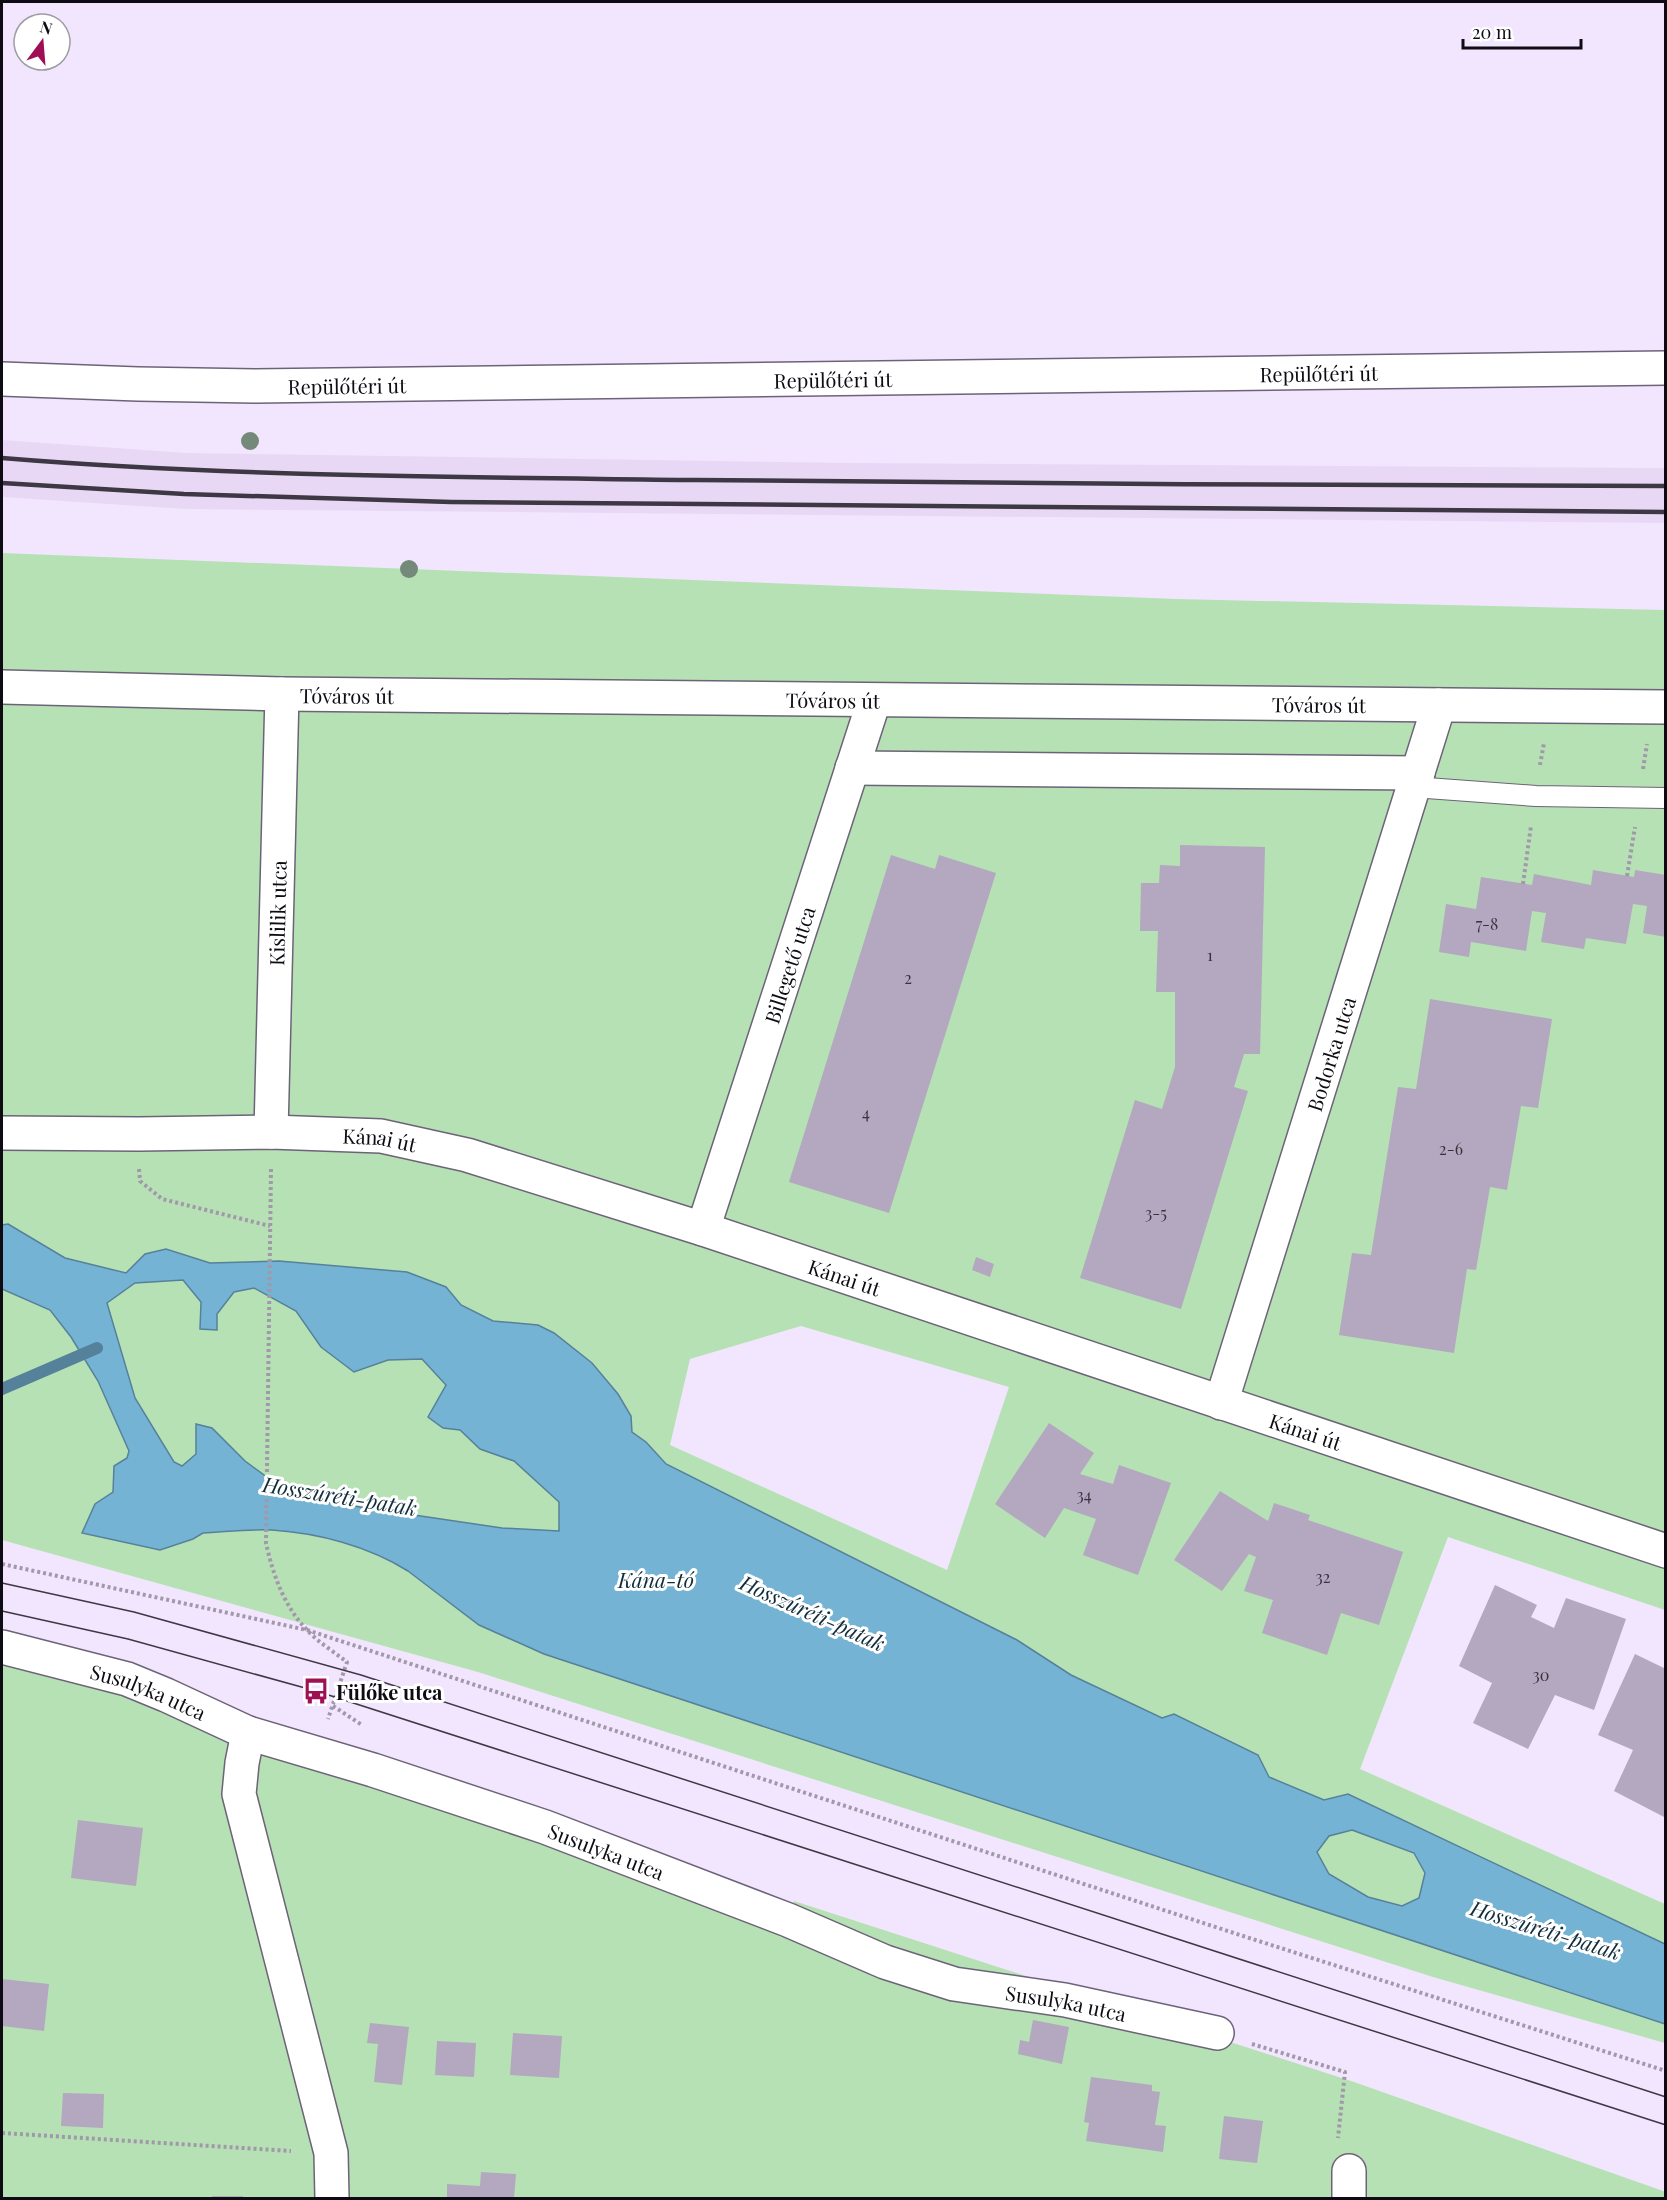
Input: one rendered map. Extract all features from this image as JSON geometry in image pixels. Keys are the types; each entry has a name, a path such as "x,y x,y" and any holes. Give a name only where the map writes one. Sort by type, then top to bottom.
{"street":[{"name":"Repülőtéri út","path":"2,379 255,386 1665,368"},
{"name":"Tóváros út","path":"2,687 282,694 1665,707"},
{"name":"Kislilik utca","path":"271,1132 282,694"},
{"name":"Billegető utca","path":"704,1229 874,701"},
{"name":"Bodorka utca","path":"1221,1403 1439,705"},
{"path":"852,768 1416,780"},
{"name":"Kánai út","path":"2,1133 271,1132 381,1136 467,1155 704,1229 1665,1551"},
{"name":"Susulyka utca","path":"2,1647 127,1679 248,1732 373,1770 545,1827 788,1920 885,1962 954,1984 1065,2000 1217,2033"},
{"path":"248,1732 239,1794 331,2153 332,2199"}],"lane":[{"path":"1416,780 1536,796 1665,798"}],"path":[{"path":"140,1181 162,1199 270,1226"},
{"path":"270,1182 266,1543 273,1573 286,1601 307,1630 347,1662 333,1706"},
{"path":"2,1564 307,1630 1231,1932 1665,2071"},
{"path":"1217,2033 1345,2072 1336,2159 1349,2185"},
{"path":"2,2133 331,2153"}],"shaded area":[{"path":"2,440 187,453 853,463 1665,468 1665,523 185,509 2,497"}],"green space":[{"path":"2,553 1176,599 1665,610 1665,1610 1448,1537 1360,1769 1665,1904 1665,1944 1348,1794 1324,1800 1269,1777 1162,1718 1071,1675 1017,1640 666,1464 646,1442 632,1432 631,1416 618,1394 592,1363 554,1333 538,1325 493,1321 461,1305 446,1287 407,1272 279,1261 210,1263 145,1254 127,1273 65,1258 9,1224 2,1225","holes":["801,1326 1009,1387 947,1570 670,1445 690,1359"]},
{"path":"183,1280 201,1302 200,1329 217,1330 217,1314 234,1292 255,1288 296,1311 321,1347 354,1372 388,1360 422,1359 446,1385 443,1428 460,1429 480,1449 514,1461 559,1502 559,1531 502,1528 326,1502 290,1494 245,1461 212,1428 197,1424 196,1454 182,1467 174,1462 135,1398 107,1303 135,1283"},
{"path":"2,1289 50,1310 71,1337 98,1381 129,1451 127,1458 114,1466 113,1492 95,1504 82,1534 193,1539 202,1533 272,1530 307,1534 342,1542 393,1562 479,1625 544,1654 1665,2024 1665,2043 1433,1977 478,1672 2,1540"},
{"path":"2,1647 788,1920 794,1901 1354,2082 1666,2192 1665,2198 2,2198"},
{"path":"1353,1830 1414,1853 1425,1873 1419,1898 1402,1907 1368,1897 1328,1874 1317,1852 1329,1836"}],"water":[{"name":"Kána-tó","path":"8,1224 65,1258 126,1273 145,1254 166,1249 210,1263 279,1261 407,1272 446,1287 461,1305 493,1321 538,1325 554,1333 592,1363 618,1394 631,1416 632,1432 646,1442 666,1464 1017,1640 1071,1675 1162,1718 1174,1714 1258,1755 1269,1777 1324,1800 1348,1794 1665,1944 1665,2024 544,1654 479,1625 393,1562 342,1542 307,1534 246,1530 203,1533 193,1539 160,1550 82,1533 95,1504 113,1492 114,1466 127,1458 129,1451 98,1381 71,1337 50,1310 2,1289 2,1225","holes":["183,1280 201,1302 200,1329 217,1330 217,1314 234,1292 254,1288 296,1311 321,1347 354,1372 388,1360 422,1359 446,1385 428,1417 443,1428 460,1430 480,1449 514,1461 559,1502 559,1531 502,1528 326,1502 290,1494 245,1461 212,1428 196,1424 196,1454 182,1466 174,1462 135,1398 107,1303 135,1283","1352,1830 1414,1853 1425,1873 1419,1898 1402,1906 1368,1897 1329,1874 1317,1852 1329,1836"]}],"building":[{"path":"1180,845 1265,847 1260,1054 1244,1054 1234,1087 1248,1091 1181,1309 1080,1278 1135,1100 1162,1109 1175,1067 1175,992 1156,992 1158,931 1140,931 1141,883 1159,883 1160,865 1180,866"},
{"path":"891,855 935,869 939,855 996,873 889,1213 789,1182"},
{"path":"1593,870 1634,877 1635,870 1666,875 1666,937 1643,933 1647,906 1633,904 1626,944 1586,938 1584,949 1541,942 1546,913 1532,911 1526,951 1471,942 1469,957 1439,952 1446,904 1476,909 1481,877 1532,885 1534,874 1591,885"},
{"path":"1430,999 1552,1019 1538,1108 1521,1106 1507,1190 1490,1187 1476,1270 1467,1269 1454,1353 1339,1335 1352,1253 1371,1255 1398,1087 1416,1089"},
{"path":"976,1257 994,1264 990,1277 972,1270"},
{"path":"1049,1423 1094,1453 1080,1474 1113,1484 1119,1465 1171,1483 1138,1575 1083,1555 1096,1519 1064,1508 1045,1538 995,1504"},
{"path":"1220,1491 1268,1521 1274,1503 1310,1515 1308,1520 1403,1552 1379,1625 1341,1613 1327,1655 1262,1633 1273,1600 1244,1591 1256,1557 1249,1554 1222,1591 1174,1560"},
{"path":"1495,1585 1537,1605 1531,1617 1554,1628 1566,1598 1626,1619 1594,1710 1555,1695 1528,1749 1473,1723 1492,1683 1459,1666"},
{"path":"1635,1654 1666,1669 1666,1818 1614,1791 1633,1750 1598,1735"},
{"path":"78,1820 143,1828 136,1886 71,1878"},
{"path":"2,1979 49,1984 44,2031 2,2026"},
{"path":"1033,2020 1069,2027 1062,2064 1018,2054 1020,2040 1029,2042"},
{"path":"370,2023 409,2027 402,2085 374,2082 378,2044 367,2043"},
{"path":"513,2033 562,2036 559,2078 510,2075"},
{"path":"437,2041 476,2043 474,2077 435,2075"},
{"path":"1091,2077 1152,2085 1152,2091 1160,2092 1155,2125 1166,2126 1163,2152 1086,2141 1089,2123 1084,2122"},
{"path":"63,2093 104,2094 103,2128 61,2126"},
{"path":"1224,2116 1263,2121 1257,2163 1219,2159"},
{"path":"481,2172 516,2174 514,2198 447,2198 447,2184 480,2186"},
{"path":"212,2196 243,2196 243,2198 212,2198"}],"waterway":[{"path":"2,1389 97,1348"}],"tram line":[{"path":"2,1583 134,1612 361,1675 1666,2097"},
{"path":"2,1611 128,1639 316,1691 1666,2125"}],"railway":[{"path":"2,458 261,473 435,477 1666,486"},
{"path":"2,483 184,494 451,502 1666,512"}],"place":[{"name":"Fülőke utca","path":"316,1691"}],"water label":[{"name":"Hosszúréti-patak","path":"340,1495"},
{"name":"Hosszúréti-patak","path":"813,1612"},
{"name":"Hosszúréti-patak","path":"1546,1929"}]}
